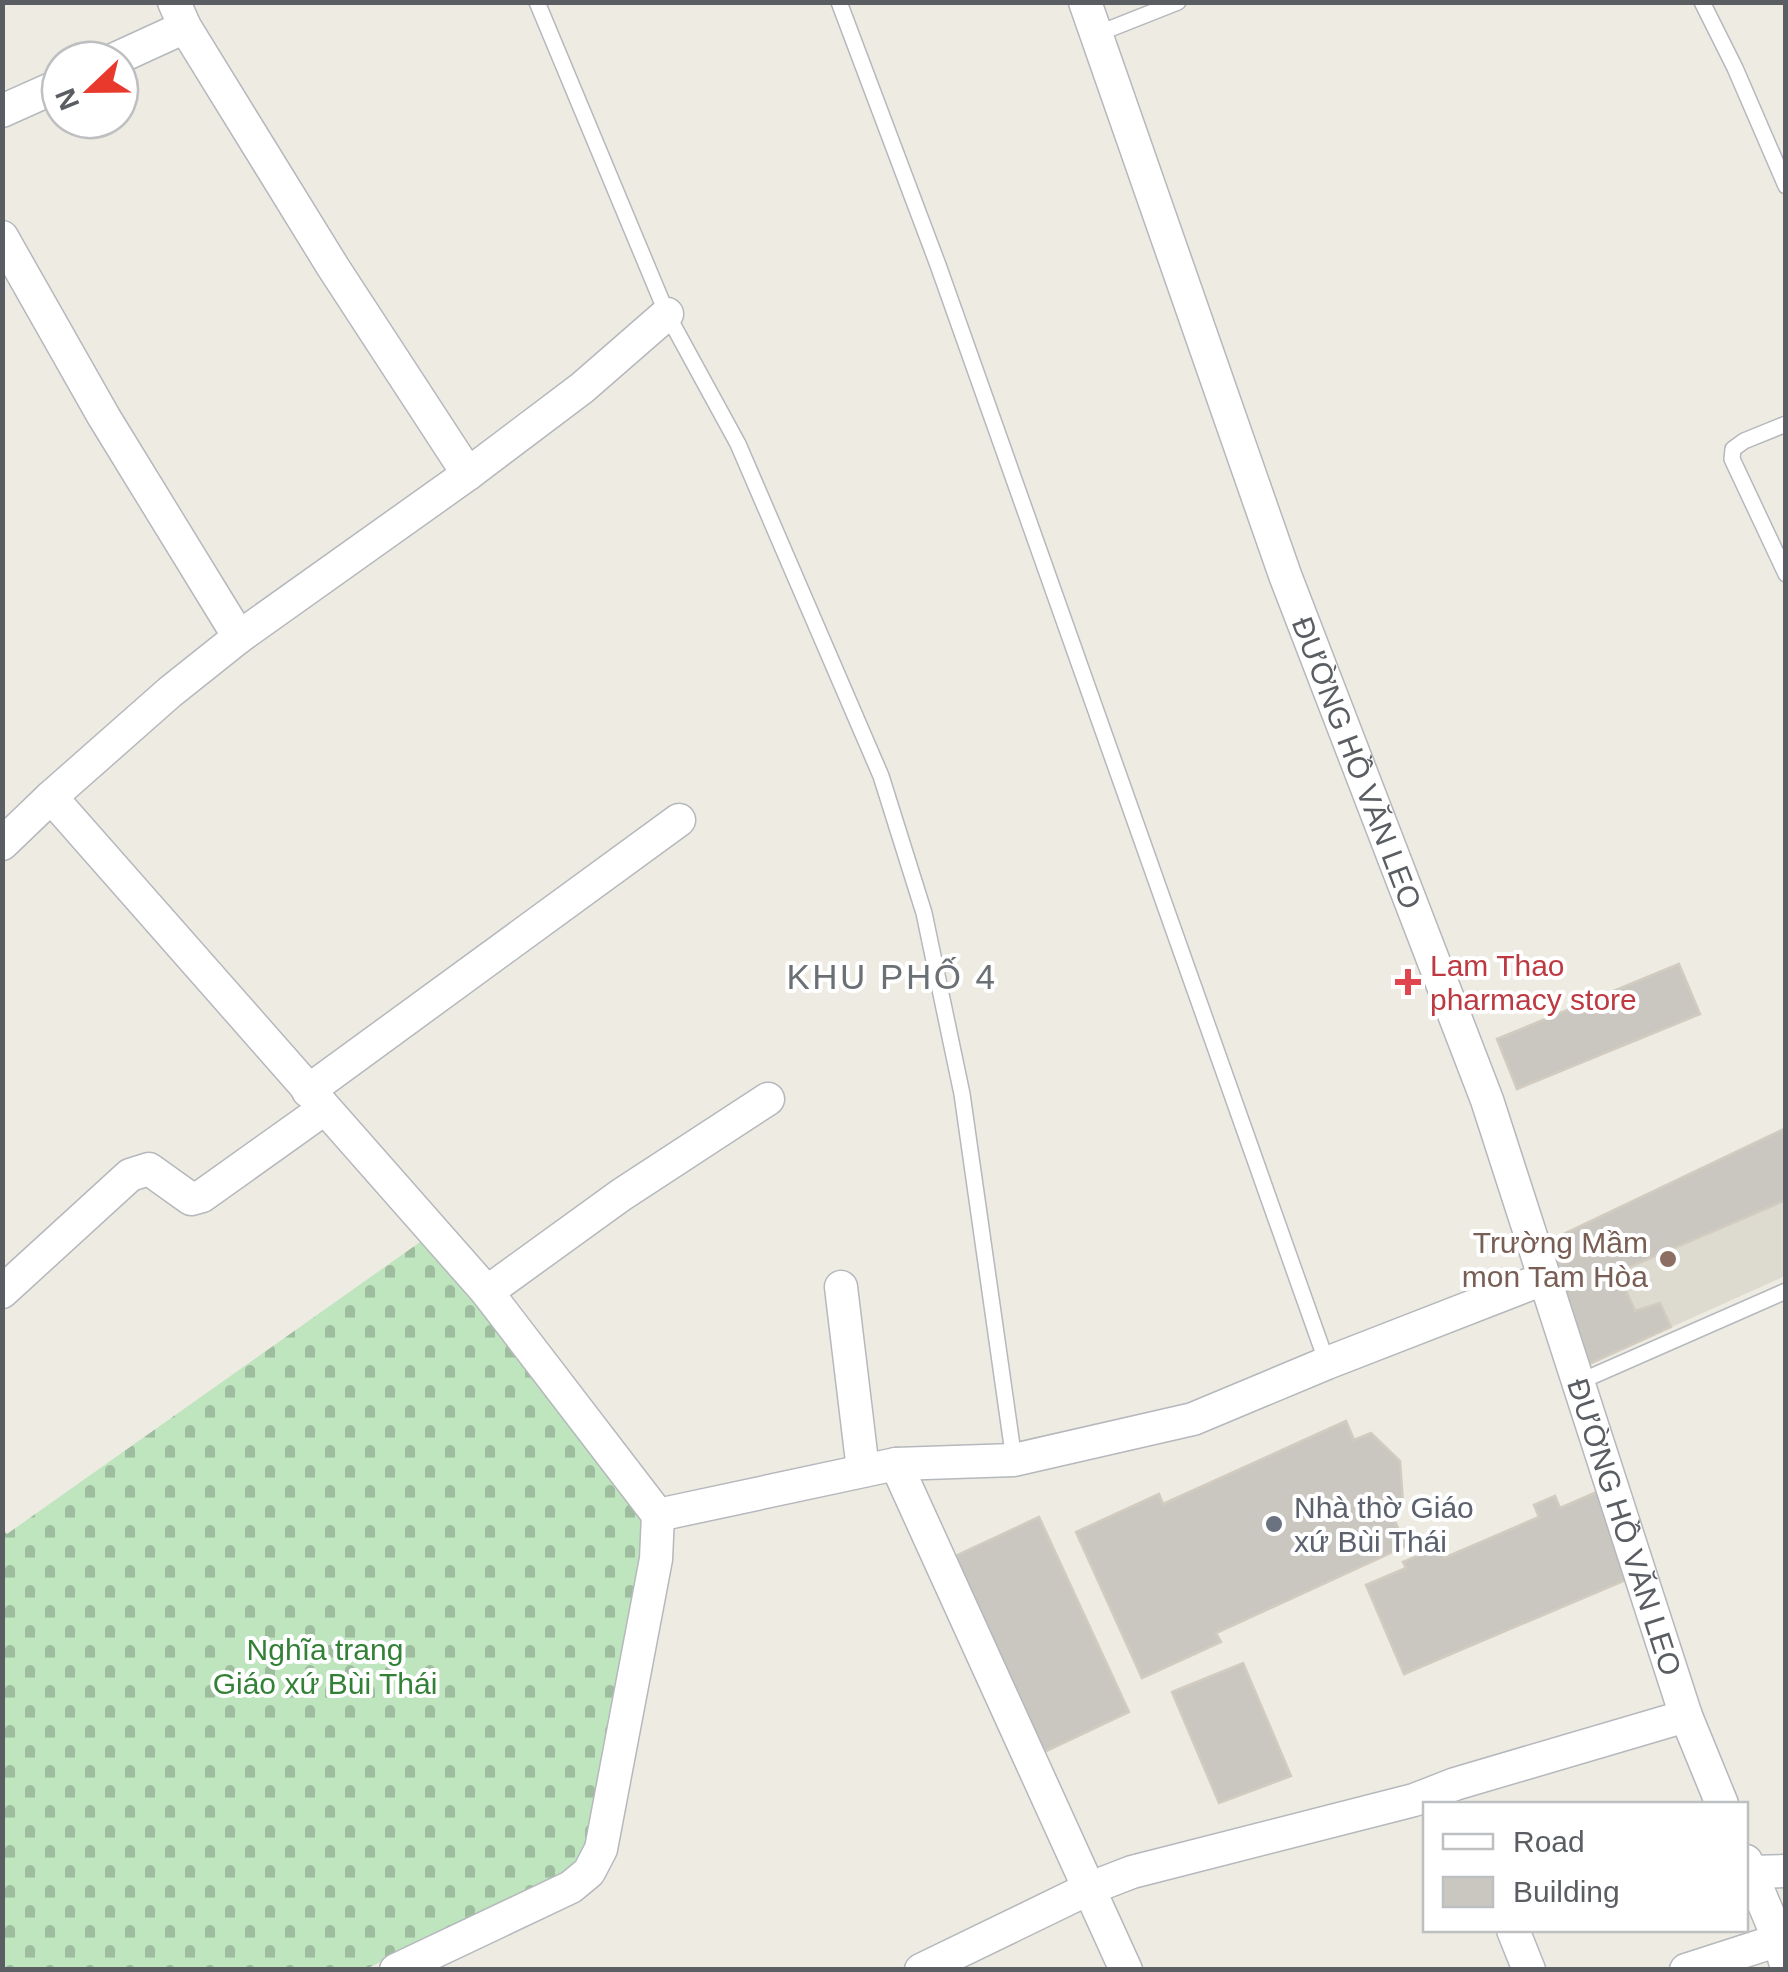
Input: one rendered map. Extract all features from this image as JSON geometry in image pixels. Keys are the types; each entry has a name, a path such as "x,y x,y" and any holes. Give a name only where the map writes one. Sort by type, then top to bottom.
{"street":[{"path":"140,42 180,15 332,267 468,474"},
{"name":"ĐƯỜNG HỒ VĂN LEO","path":"1091,18 1285,575 1487,1100 1686,1716 1721,1802"},
{"path":"2,111 40,93"},
{"path":"2,237 104,417 239,638"},
{"path":"9,826 50,797 170,692 239,638 582,388 667,314"},
{"path":"50,797 487,1292 658,1515 656,1559 601,1849 589,1872 571,1888 396,1970"},
{"path":"2,1292 130,1175 149,1170 192,1199 202,1196 316,1100 679,820"},
{"path":"487,1292 621,1196 768,1099"},
{"path":"658,1515 880,1467 1014,1460 1193,1419 1543,1280"},
{"path":"841,1287 880,1467 1126,1970"},
{"path":"922,1970 1088,1889 1132,1872 1414,1800 1459,1794 1686,1716"},
{"path":"1686,1970 1782,1953 1748,1867 1786,1871"},
{"path":"1514,1932 1529,1970"}],"lane":[{"path":"537,2 667,314 738,444 881,776 924,914 962,1094 1014,1460"},
{"path":"839,2 938,265 1327,1363"},
{"path":"1091,18 1178,2"},
{"path":"1702,2 1786,186"},
{"path":"1786,424 1744,441 1732,458 1786,574"},
{"path":"1579,1382 1786,1291"}],"shaded area":[{"name":"Trường Mầm mon Tam Hòa","path":"1785,1128 1785,1276 1587,1365 1545,1243"}],"green space":[{"name":"Nghĩa trang Giáo xứ Bùi Thái","path":"423,1240 478,1301 645,1522 589,1846 579,1860 549,1881 366,1969 3,1969 2,1529 7,1534"}],"building":[{"path":"1679,964 1700,1014 1517,1089 1497,1039"},
{"name":"Trường Mầm mon Tam Hòa","path":"1786,1128 1786,1200 1618,1272 1635,1311 1660,1303 1671,1327 1587,1365 1545,1243"},
{"path":"1346,1421 1354,1440 1371,1433 1400,1461 1403,1503 1390,1510 1406,1546 1216,1633 1221,1642 1142,1678 1076,1532 1159,1494 1163,1504"},
{"path":"1599,1491 1628,1579 1404,1674 1366,1585 1406,1568 1403,1562 1439,1547 1444,1558 1539,1517 1534,1505 1555,1496 1560,1508"},
{"path":"1039,1517 1129,1712 1042,1753 953,1557"},
{"path":"1243,1663 1291,1776 1219,1803 1172,1692"}],"place":[{"name":"Lam Thao pharmacy store","path":"1408,982"},
{"name":"Trường Mầm mon Tam Hòa","path":"1668,1259"},
{"name":"Nhà thờ Giáo xứ Bùi Thái","path":"1274,1524"}],"district":[{"name":"KHU PHỐ 4","path":"892,976"}]}
